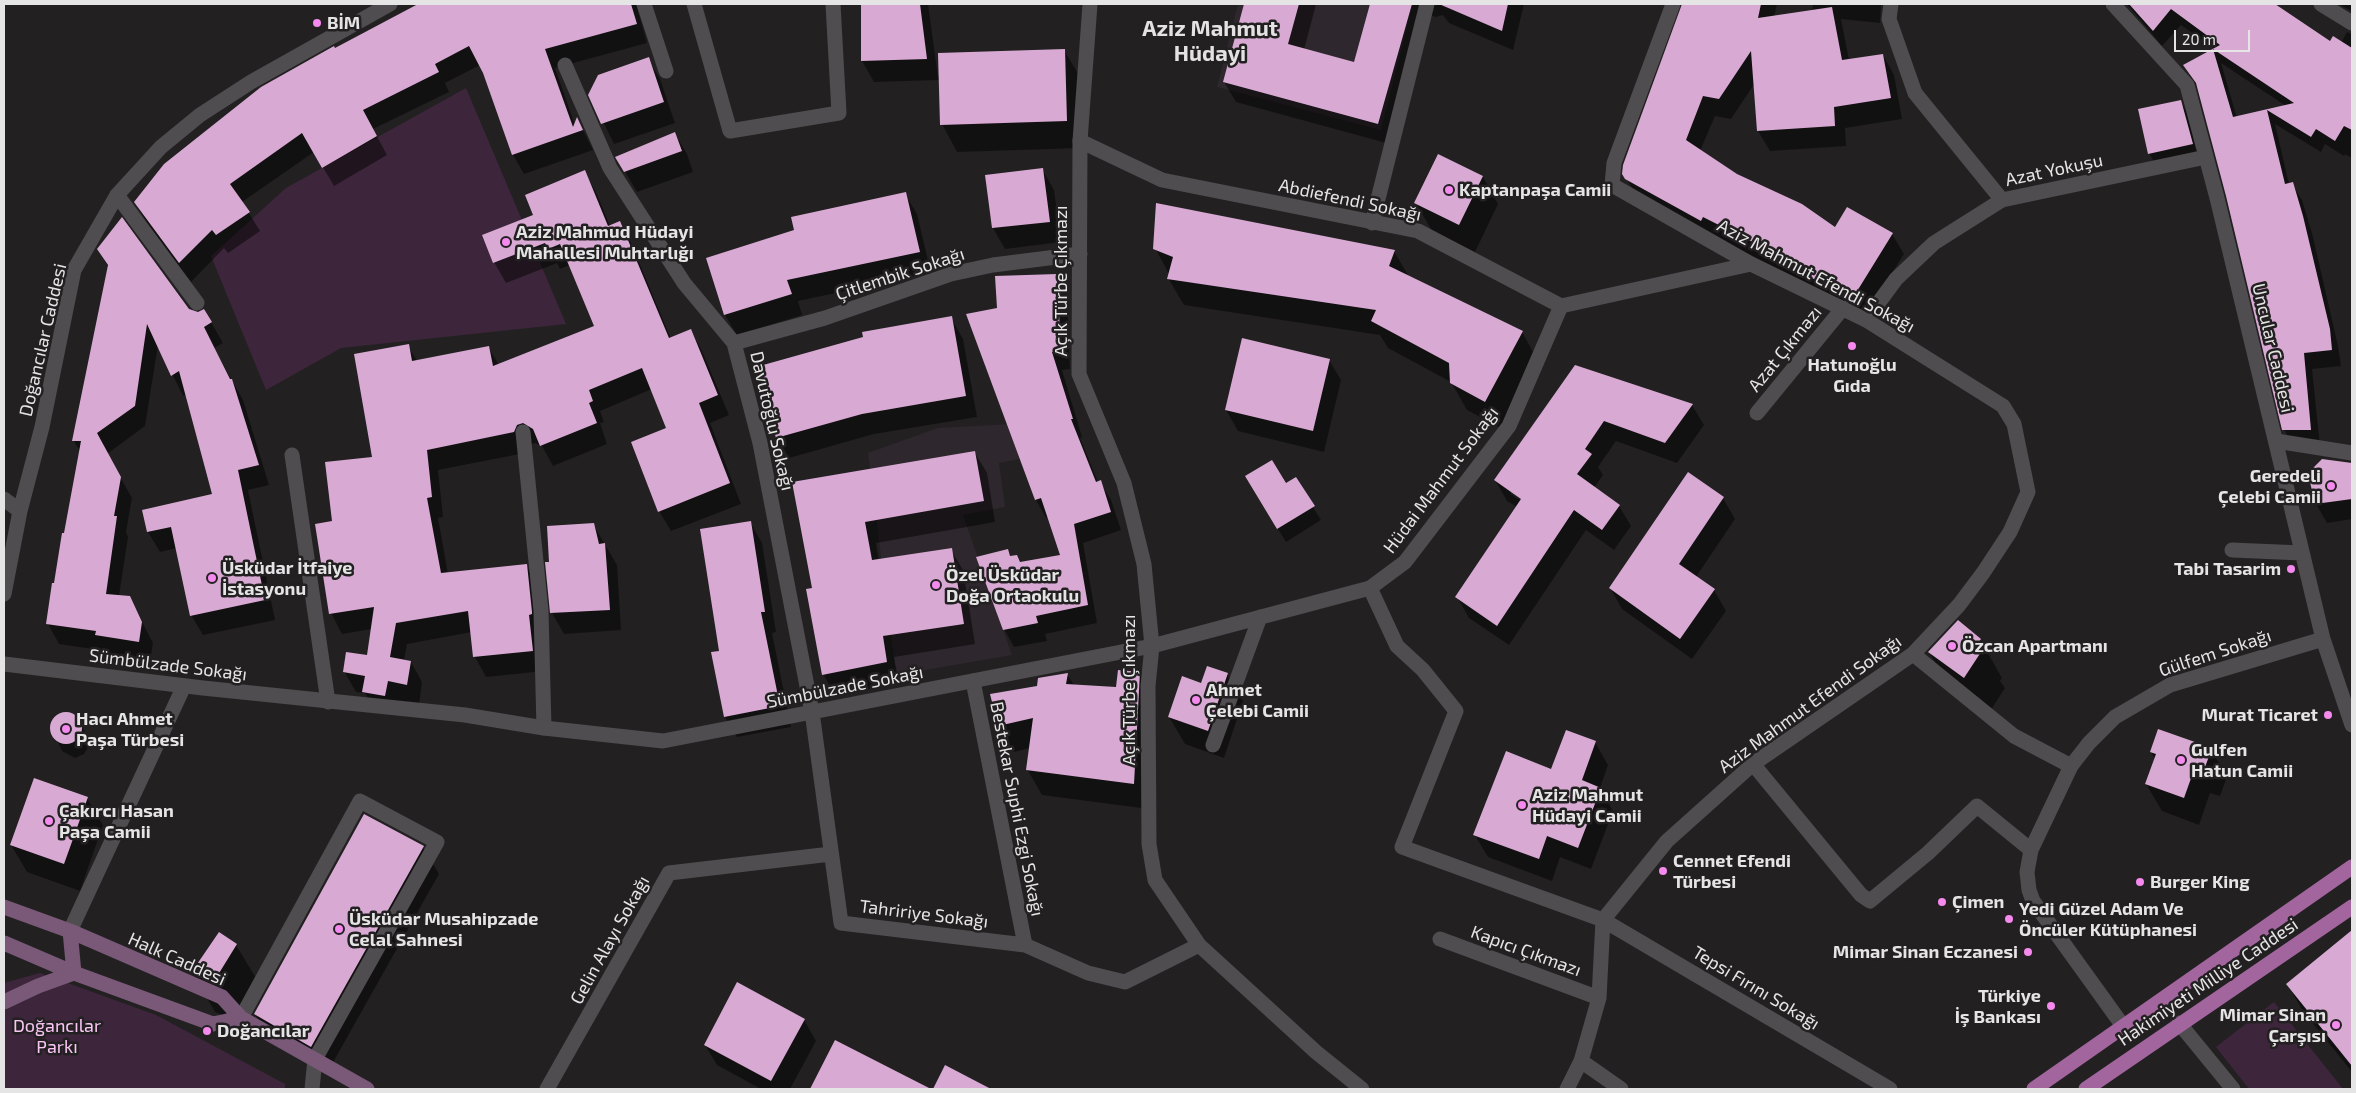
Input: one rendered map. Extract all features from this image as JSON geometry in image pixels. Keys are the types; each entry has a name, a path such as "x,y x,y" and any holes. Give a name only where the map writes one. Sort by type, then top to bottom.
{"main road":[{"name":"Hakimiyeti Milliye Caddesi","path":"2034,1089 2352,867"},
{"name":"Halk Caddesi","path":"4,906 70,931 222,998 241,1018 367,1089"},
{"name":"Hakimiyeti Milliye Caddesi","path":"2086,1089 2352,907"},
{"path":"70,931 74,973"},
{"path":"4,943 74,973 213,1024 241,1018"},
{"path":"4,1002 38,986 74,973"}],"street":[{"name":"Doğancılar Caddesi","path":"4,594 20,511 42,428 74,270 117,195 161,147 200,115 251,82 390,4"},
{"path":"644,4 666,71"},
{"path":"694,4 730,131 839,113 833,4"},
{"name":"Açık Türbe Çıkmazı","path":"1090,4 1080,141 1079,374 1124,483 1144,564 1152,646 1148,686 1149,844 1155,880 1199,945 1316,1052 1362,1089"},
{"path":"1372,223 1427,4"},
{"name":"Aziz Mahmut Efendi Sokağı","path":"1603,920 1667,841 1752,764 1913,654 1960,605 1984,574 2010,532 2028,492 2014,424 2003,406 1866,320 1751,264 1612,185 1614,163 1673,4"},
{"path":"1891,4 1889,19 1915,93 2002,200"},
{"name":"Uncular Caddesi","path":"2113,4 2187,85 2217,198 2323,639 2352,725"},
{"path":"2321,4 2352,23"},
{"name":"Davutoğlu Sokağı","path":"565,65 610,168 684,283 734,342 760,443 812,712"},
{"name":"Abdiefendi Sokağı","path":"1080,141 1162,180 1418,231 1561,306"},
{"name":"Azat Yokuşu","path":"1866,320 1896,280 1934,243 2002,200 2206,157"},
{"path":"117,195 197,303"},
{"name":"Çitlembik Sokağı","path":"734,342 825,318 951,274 992,265 1080,254"},
{"path":"1561,306 1751,264"},
{"name":"Hüdai Mahmut Sokağı","path":"1152,646 1370,588 1405,562 1509,426 1561,306"},
{"name":"Azat Çıkmazı","path":"1756,413 1843,308"},
{"path":"523,432 541,611 544,728"},
{"path":"2276,441 2352,453"},
{"path":"292,455 328,702"},
{"path":"4,499 20,511"},
{"path":"2232,550 2302,552"},
{"name":"Tepsi Fırını Sokağı","path":"1370,588 1397,646 1423,670 1456,711 1402,847 1603,920 1890,1089"},
{"path":"1213,745 1260,617"},
{"name":"Gülfem Sokağı","path":"2123,1026 2033,902 2029,890 2027,872 2031,850 2071,766 2089,743 2116,717 2170,685 2323,639"},
{"name":"Sümbülzade Sokağı","path":"4,664 328,702 465,715 544,728 662,741 1152,646"},
{"path":"1913,654 2014,736 2071,766"},
{"name":"Bestekar Suphi Ezgi Sokağı","path":"973,681 1025,945"},
{"path":"70,931 184,686"},
{"name":"Tahririye Sokağı","path":"812,712 841,923 1025,945 1088,973 1125,982 1199,945"},
{"path":"1752,764 1861,895 1870,901 1928,853 1977,806 2031,850"},
{"path":"241,1018 360,801 437,842 315,1059 312,1089"},
{"name":"Gelin Alayı Sokağı","path":"547,1089 669,873 831,854"},
{"path":"1567,1089 1581,1061 1599,998 1603,920"},
{"name":"Kapıcı Çıkmazı","path":"1440,939 1599,998"},
{"path":"2179,1024 2233,1089"},
{"path":"1581,1061 1621,1089"}],"shaded area":[{"path":"1238,4 1413,4 1381,130 1217,87"},
{"name":"Özel Üsküdar Doğa Ortaokulu","path":"1012,424 1019,459 999,463 1005,507 963,515 1012,655 896,675 868,453 938,428"}],"green space":[{"path":"466,88 566,324 341,348 266,390 211,256 286,188"},
{"name":"Doğancılar Parkı","path":"40,973 156,1015 285,1084 285,1089 4,1089 4,983"},
{"path":"2274,1002 2343,1089 2249,1089 2216,1047"}],"building":[{"path":"418,4 631,4 637,24 545,49 573,127 577,117 583,130 512,155 483,73 469,46 435,64 439,72 363,110 377,136 322,168 302,133 230,184 250,212 216,235 212,230 179,263 134,202 164,164 261,87 334,46 335,48"},
{"path":"861,4 920,4 927,59 861,61"},
{"path":"1244,4 1299,4 1288,44 1354,62 1370,4 1412,4 1378,124 1223,82"},
{"path":"1439,4 1508,4 1502,31"},
{"path":"1682,4 1761,4 1758,18 1832,7 1842,60 1883,54 1891,98 1834,107 1835,126 1757,131 1751,51 1719,99 1703,96 1686,140 1737,174 1802,204 1835,227 1847,207 1893,233 1851,301 1802,272 1804,268 1703,217 1701,221 1625,179 1622,174 1623,165"},
{"path":"2129,4 2275,4 2330,41 2333,36 2352,48 2352,130 2344,126 2335,141 2316,129 2311,137 2267,110 2285,184 2293,182 2303,216 2330,329 2332,350 2304,353 2311,430 2282,430 2226,196 2196,83 2183,65 2220,45 2171,9 2153,31","holes":["2213,49 2294,103 2233,117"]},
{"path":"1065,49 1067,121 940,125 938,53"},
{"path":"649,57 664,102 601,124 588,95 598,75"},
{"path":"2181,100 2193,144 2148,154 2138,109"},
{"path":"675,132 682,151 624,172 615,157"},
{"name":"Kaptanpaşa Camii","path":"1438,154 1483,176 1459,225 1414,203"},
{"path":"1043,168 1050,222 992,228 985,175"},
{"path":"585,170 608,226 620,221 669,338 691,329 718,395 699,403 730,483 658,512 631,442 666,428 642,368 589,390 593,401 589,403 597,423 540,446 533,429 523,423 517,425 514,432 427,450 432,497 427,498 441,573 527,564 532,612 529,615 533,651 473,657 468,611 396,623 390,657 411,661 407,685 388,681 385,696 362,692 365,676 343,672 346,652 367,655 374,607 329,614 315,524 332,521 325,462 372,457 354,354 409,344 412,361 489,346 493,366 594,326 560,244 548,249 545,243 493,263 482,235 533,215 525,195"},
{"path":"906,192 920,252 787,280 792,294 724,315 706,258 794,230 791,217"},
{"path":"1156,203 1395,250 1389,266 1523,331 1485,402 1450,383 1449,363 1371,321 1376,310 1167,279 1173,257 1153,249"},
{"path":"122,217 189,309 198,312 204,309 212,322 204,327 230,379 232,379 259,465 238,470 265,600 190,616 171,527 147,532 142,510 212,494 179,371 171,376 147,324 135,406 97,433 121,477 114,516 117,516 106,594 130,596 142,622 139,642 95,635 96,631 46,624 52,583 54,583 81,441 72,441 108,265 97,249"},
{"path":"1057,274 1061,352 1052,352 1073,419 1071,419 1096,482 1101,480 1111,512 1074,524 1088,605 1036,616 1038,623 1003,630 976,557 1008,549 1010,556 1017,555 1020,562 1060,555 1041,498 1035,500 966,314 997,308 995,276"},
{"path":"952,316 966,396 862,414 776,438 756,367 863,337 862,332"},
{"path":"1242,338 1330,359 1313,431 1225,410"},
{"path":"1575,365 1693,404 1665,443 1604,421 1585,449 1592,454 1577,474 1620,505 1602,530 1574,510 1497,626 1455,597 1521,499 1494,480"},
{"path":"975,451 984,501 865,522 872,560 952,548 964,624 883,636 887,662 822,675 806,589 812,588 792,482"},
{"name":"Geredeli Çelebi Camii","path":"2322,459 2352,463 2352,499 2315,504 2308,473"},
{"path":"1272,460 1286,483 1296,477 1315,506 1277,529 1245,476"},
{"path":"1688,472 1724,497 1679,564 1715,589 1680,639 1609,588"},
{"path":"751,521 765,612 761,612 780,706 724,717 711,652 719,651 700,529"},
{"path":"594,523 599,544 605,543 610,610 550,613 545,562 549,562 547,526"},
{"name":"Özcan Apartmanı","path":"1958,620 1981,639 1977,645 1983,649 1964,678 1928,652"},
{"name":"Ahmet Çelebi Camii","path":"1207,666 1228,673 1208,731 1168,717 1182,676 1201,683"},
{"path":"1118,670 1140,672 1134,784 1026,770 1033,718 998,726 990,694 1037,686 1038,678 1068,673 1066,684 1116,687"},
{"name":"Hacı Ahmet Paşa Türbesi","path":"66,712 72,713 77,717 81,722 81,734 77,739 72,743 66,744 60,743 55,739 51,734 50,728 51,722 55,717 60,713"},
{"name":"Gulfen Hatun Camii","path":"2158,729 2212,748 2204,770 2195,767 2184,798 2145,784 2156,754 2150,752"},
{"name":"Aziz Mahmut Hüdayi Camii","path":"1566,730 1596,741 1582,780 1601,788 1578,848 1547,836 1539,859 1473,835 1506,751 1551,769"},
{"name":"Çakırcı Hasan Paşa Camii","path":"34,778 88,797 64,864 10,845"},
{"name":"Üsküdar Musahipzade Celal Sahnesi","path":"364,814 424,846 311,1047 254,1014"},
{"name":"Mimar Sinan Çarşısı","path":"2352,930 2352,1066 2286,984"},
{"path":"219,932 237,944 213,983 191,973"},
{"path":"737,982 805,1019 771,1081 704,1045"},
{"path":"835,1040 931,1089 810,1089"},
{"path":"945,1065 991,1089 933,1089"}],"place":[{"name":"BİM","path":"317,23"},
{"name":"Kaptanpaşa Camii","path":"1449,190"},
{"name":"Aziz Mahmud Hüdayi Mahallesi Muhtarlığı","path":"506,242"},
{"name":"Hatunoğlu Gıda","path":"1852,346"},
{"name":"Geredeli Çelebi Camii","path":"2331,486"},
{"name":"Tabi Tasarim","path":"2291,569"},
{"name":"Üsküdar İtfaiye İstasyonu","path":"212,578"},
{"name":"Özel Üsküdar Doğa Ortaokulu","path":"936,585"},
{"name":"Özcan Apartmanı","path":"1952,646"},
{"name":"Ahmet Çelebi Camii","path":"1196,700"},
{"name":"Murat Ticaret","path":"2328,715"},
{"name":"Hacı Ahmet Paşa Türbesi","path":"66,729"},
{"name":"Gulfen Hatun Camii","path":"2181,760"},
{"name":"Aziz Mahmut Hüdayi Camii","path":"1522,805"},
{"name":"Çakırcı Hasan Paşa Camii","path":"49,821"},
{"name":"Cennet Efendi Türbesi","path":"1663,871"},
{"name":"Burger King","path":"2140,882"},
{"name":"Çimen","path":"1942,902"},
{"name":"Yedi Güzel Adam Ve Öncüler Kütüphanesi","path":"2009,919"},
{"name":"Üsküdar Musahipzade Celal Sahnesi","path":"339,929"},
{"name":"Mimar Sinan Eczanesi","path":"2028,952"},
{"name":"Türkiye İş Bankası","path":"2051,1006"},
{"name":"Mimar Sinan Çarşısı","path":"2336,1025"},
{"name":"Doğancılar","path":"207,1031"}],"district":[{"name":"Aziz Mahmut Hüdayi","path":"1210,42"}]}
